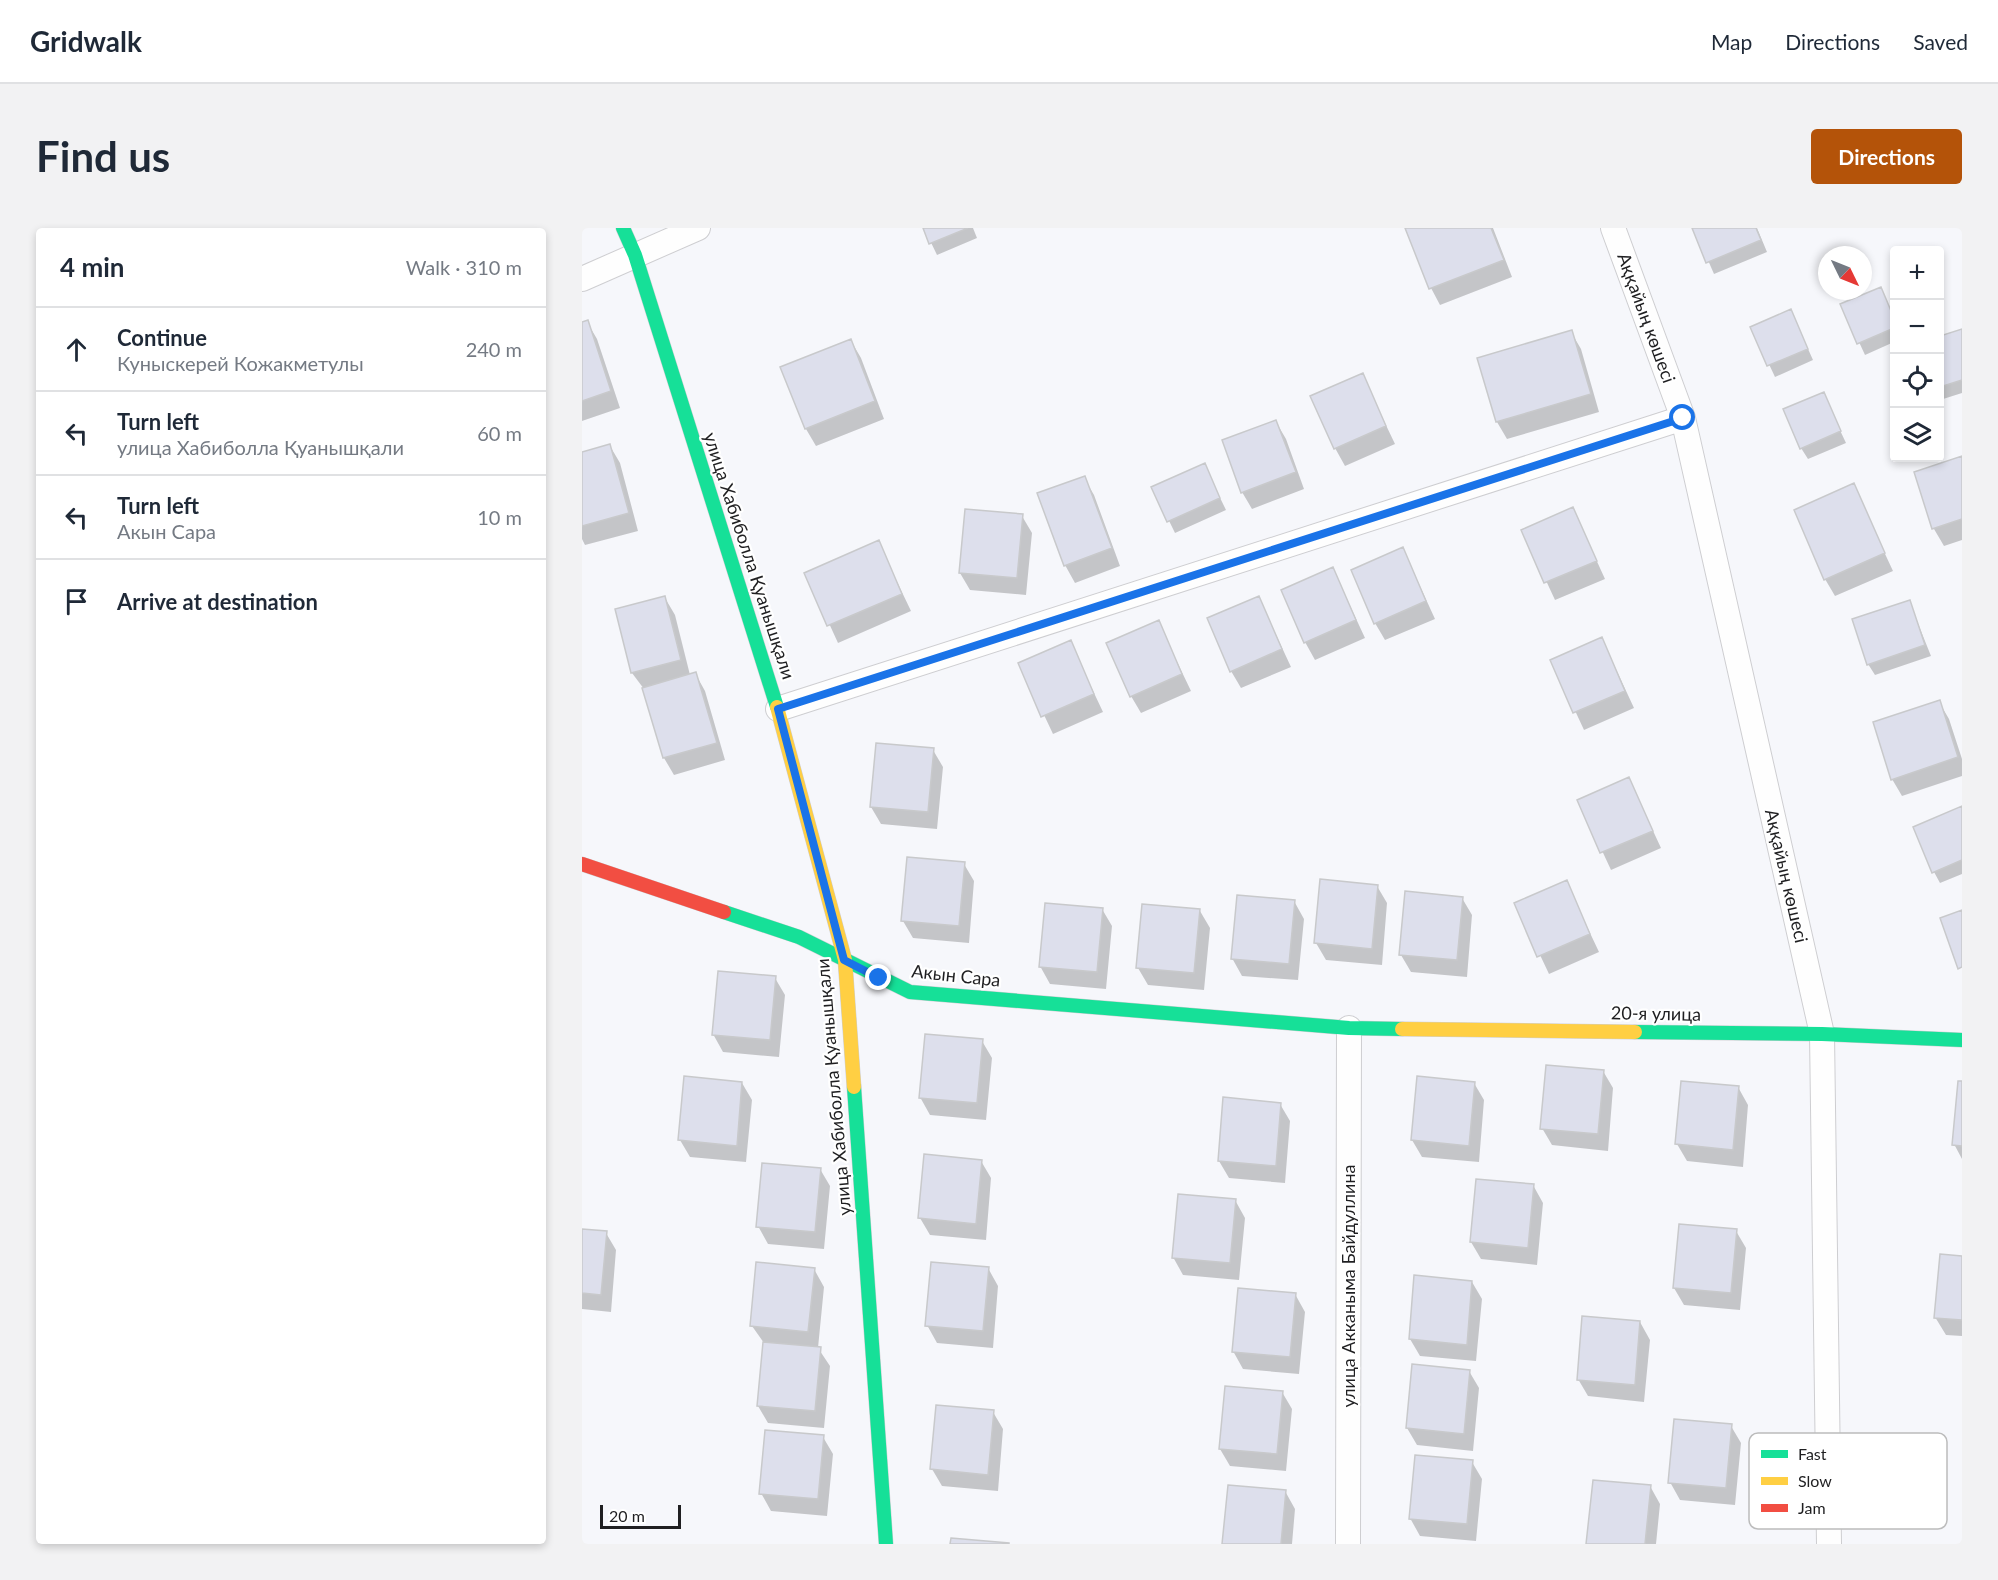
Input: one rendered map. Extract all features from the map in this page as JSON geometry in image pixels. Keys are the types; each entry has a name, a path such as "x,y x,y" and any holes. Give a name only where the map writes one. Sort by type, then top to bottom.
{"street":[{"name":"улица Хабиболла Қуанышқали","path":"623,228 635,255 778,709 844,960 886,1544"},
{"path":"582,279 698,228"},
{"name":"Аққайың көшесі","path":"1613,228 1683,418 1822,1034 1827,1433"},
{"path":"778,709 1683,418"},
{"name":"Акын Сара","path":"582,864 799,937 910,992 1349,1028"},
{"name":"20-я улица","path":"1349,1028 1822,1034 1962,1040"},
{"name":"улица Акканыма Байдуллина","path":"1348,1544 1349,1028"},
{"name":"Аққайың көшесі","path":"1829,1529 1829,1544"}],"building":[{"path":"923,228 968,228 929,244"},
{"path":"1405,228 1491,228 1504,260 1429,289"},
{"path":"1692,228 1756,228 1761,240 1706,263"},
{"path":"1881,287 1890,308 1890,330 1857,344 1840,304 1850,300 1872,300 1872,291"},
{"path":"1791,309 1808,349 1767,366 1750,327"},
{"path":"588,320 611,391 582,401 582,322"},
{"path":"1962,329 1962,380 1944,386 1944,354 1944,335"},
{"path":"1572,330 1591,394 1496,422 1477,358"},
{"path":"851,339 875,401 805,429 780,367"},
{"path":"1363,373 1386,426 1334,449 1310,396"},
{"path":"1824,392 1841,431 1800,449 1783,409"},
{"path":"1276,420 1296,472 1241,493 1222,440"},
{"path":"610,444 629,513 582,526 582,452"},
{"path":"1962,456 1962,519 1932,529 1914,472"},
{"path":"1205,463 1220,498 1167,522 1151,487"},
{"path":"1085,476 1112,548 1064,566 1037,493"},
{"path":"1854,483 1885,553 1824,580 1794,510"},
{"path":"1573,507 1597,561 1544,583 1521,530"},
{"path":"965,509 1023,514 1017,578 959,573"},
{"path":"879,540 902,594 827,626 804,573"},
{"path":"1403,547 1426,601 1374,624 1351,570"},
{"path":"1333,567 1356,620 1304,643 1281,590"},
{"path":"665,596 681,660 631,673 615,609"},
{"path":"1259,596 1282,649 1230,672 1207,618"},
{"path":"1910,600 1925,645 1867,665 1852,619"},
{"path":"1159,620 1182,674 1130,697 1106,643"},
{"path":"1602,637 1625,691 1573,713 1550,660"},
{"path":"1071,640 1094,694 1041,717 1018,663"},
{"path":"696,672 717,743 663,758 642,688"},
{"path":"1940,700 1958,757 1891,780 1873,722"},
{"path":"876,743 934,748 928,812 870,807"},
{"path":"1629,777 1653,831 1600,853 1577,800"},
{"path":"1962,806 1962,860 1932,873 1913,827"},
{"path":"907,857 965,862 959,926 901,921"},
{"path":"1320,879 1378,885 1372,949 1314,943"},
{"path":"1567,880 1590,934 1537,957 1514,903"},
{"path":"1405,891 1463,897 1457,960 1399,955"},
{"path":"1237,895 1295,900 1289,964 1231,959"},
{"path":"1045,903 1103,908 1097,972 1039,967"},
{"path":"1142,904 1200,909 1194,973 1136,968"},
{"path":"1962,910 1962,967 1958,969 1940,918"},
{"path":"718,971 776,976 770,1040 712,1035"},
{"path":"925,1034 983,1039 977,1103 919,1098"},
{"path":"1546,1065 1604,1070 1598,1134 1540,1129"},
{"path":"684,1076 742,1082 737,1146 678,1140"},
{"path":"1417,1076 1475,1082 1469,1146 1411,1140"},
{"path":"1681,1081 1739,1086 1733,1150 1675,1144"},
{"path":"1958,1081 1962,1081 1962,1146 1952,1145"},
{"path":"1223,1097 1281,1103 1276,1166 1218,1161"},
{"path":"924,1154 982,1160 976,1224 918,1218"},
{"path":"762,1163 821,1168 815,1232 756,1227"},
{"path":"1476,1179 1534,1184 1528,1248 1470,1242"},
{"path":"1178,1194 1236,1199 1230,1263 1172,1258"},
{"path":"1679,1224 1737,1229 1731,1293 1673,1288"},
{"path":"582,1229 607,1231 601,1295 582,1293"},
{"path":"1940,1254 1962,1256 1962,1320 1934,1318"},
{"path":"756,1262 815,1268 808,1332 750,1326"},
{"path":"931,1262 989,1267 983,1331 925,1326"},
{"path":"1414,1275 1472,1281 1467,1345 1409,1339"},
{"path":"1238,1288 1296,1293 1290,1357 1232,1352"},
{"path":"1582,1316 1640,1321 1635,1385 1577,1380"},
{"path":"763,1342 821,1347 815,1411 757,1406"},
{"path":"1412,1364 1470,1370 1464,1434 1406,1428"},
{"path":"1225,1386 1283,1391 1277,1454 1219,1449"},
{"path":"936,1405 994,1410 988,1475 930,1469"},
{"path":"1674,1419 1732,1424 1726,1488 1668,1483"},
{"path":"765,1430 824,1435 818,1499 759,1494"},
{"path":"1415,1455 1473,1460 1467,1524 1409,1519"},
{"path":"1593,1480 1651,1485 1645,1544 1586,1544"},
{"path":"1228,1485 1286,1490 1281,1544 1222,1544"},
{"path":"951,1538 1009,1543 1009,1544 950,1544"}],"traffic: fast":[{"path":"623,228 635,255 777,707"},
{"path":"724,912 799,937 910,992 1349,1028 1402,1029"},
{"path":"1635,1032 1822,1034 1962,1040"},
{"path":"854,1087 886,1544"}],"traffic: slow":[{"path":"777,707 845,960 854,1087"},
{"path":"1402,1029 1635,1032"}],"traffic: jam":[{"path":"582,864 724,912"}],"route":[{"path":"879,978 844,960 778,709 1683,418"}]}
